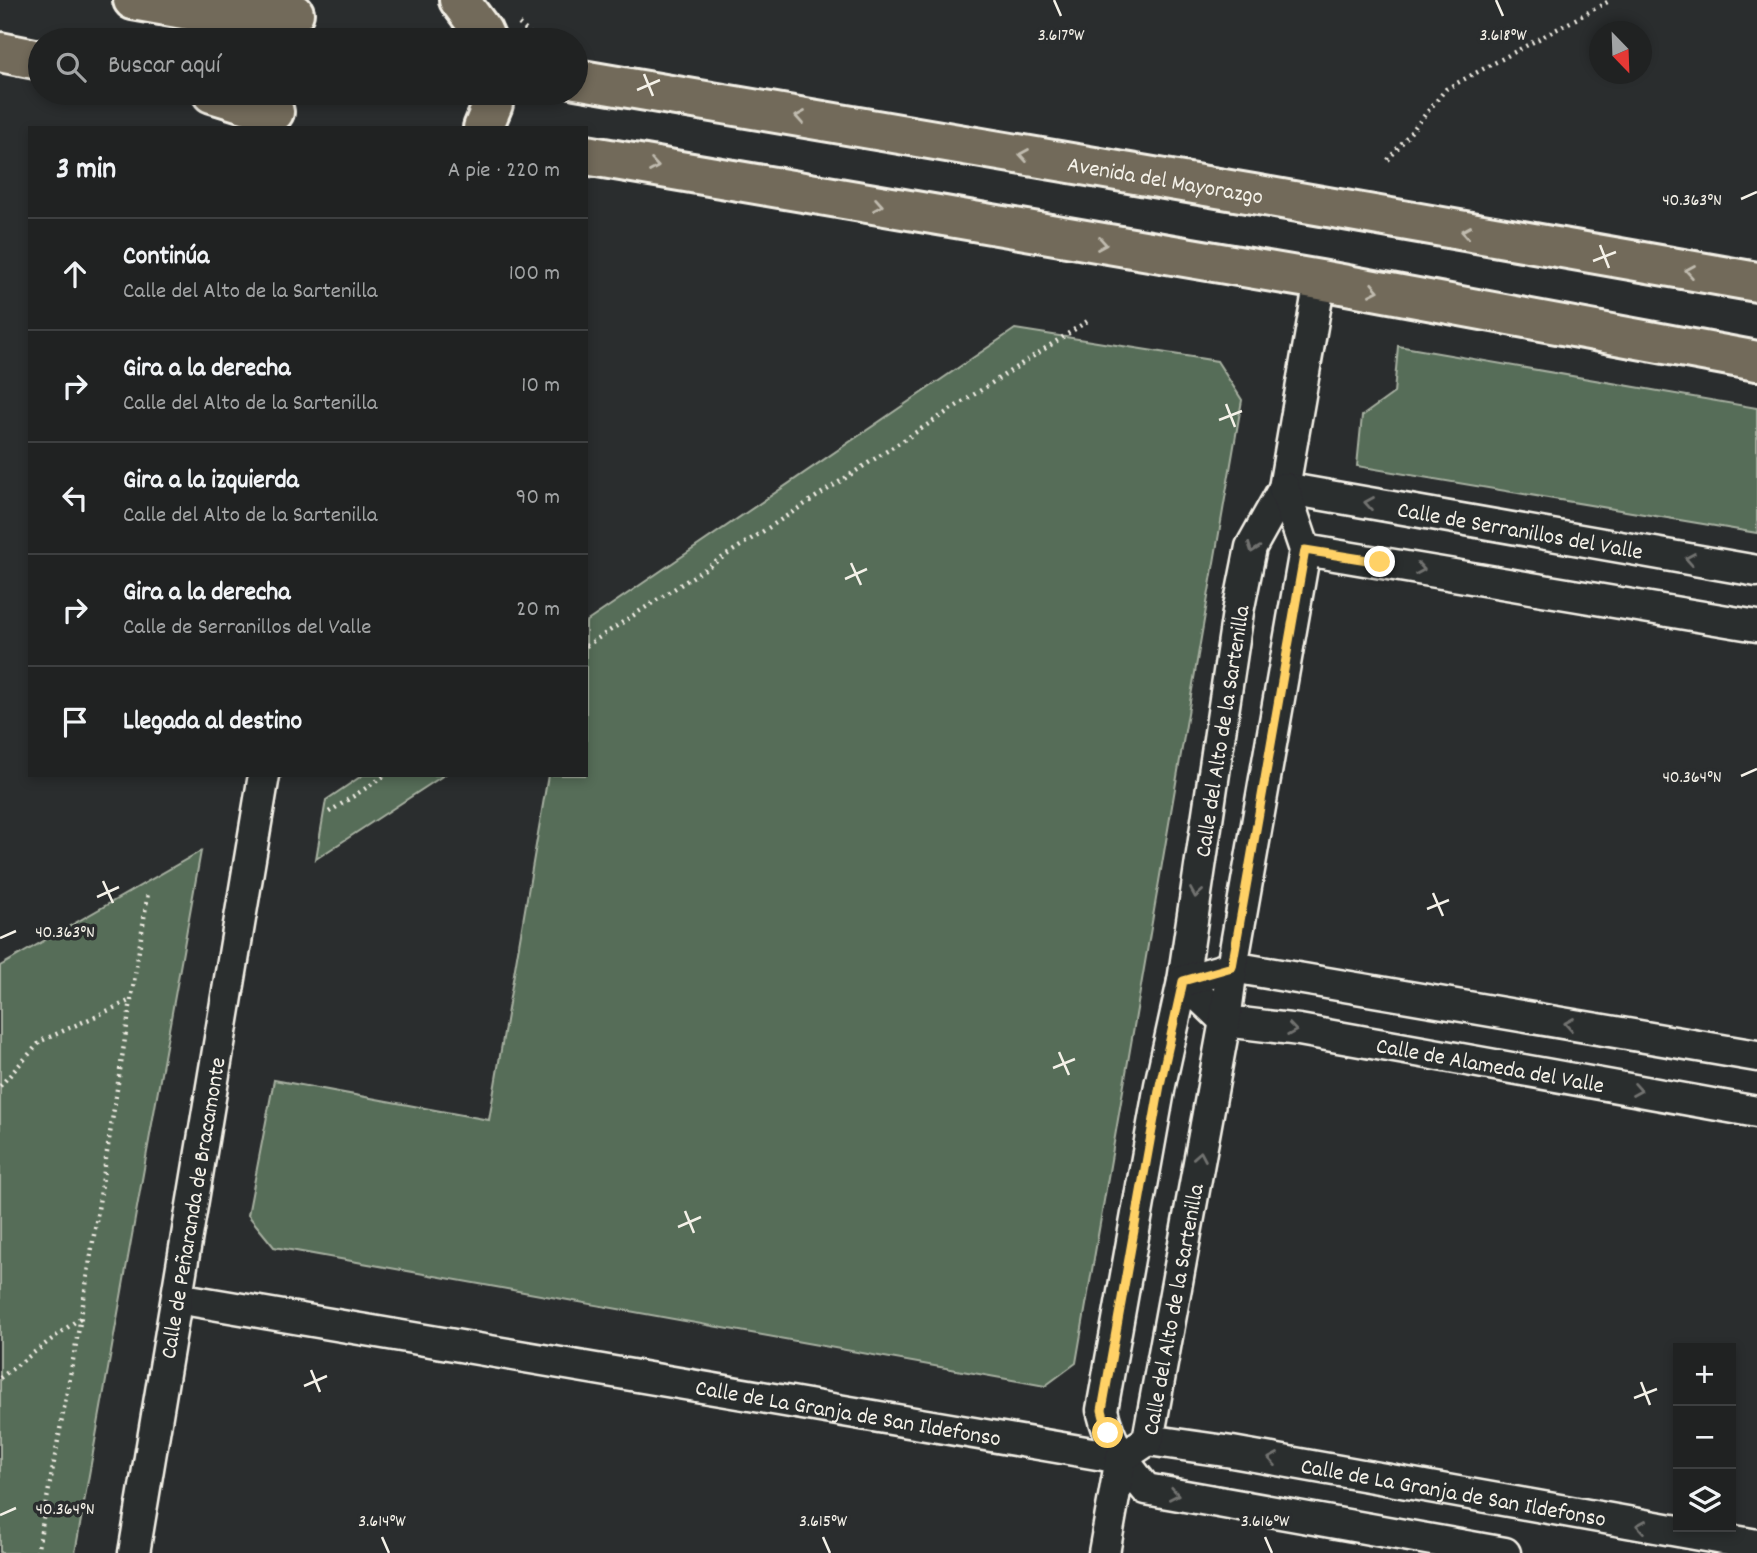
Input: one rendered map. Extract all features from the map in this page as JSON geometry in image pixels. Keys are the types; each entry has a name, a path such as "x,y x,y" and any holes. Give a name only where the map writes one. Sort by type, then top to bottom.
{"main road":[{"path":"133,0 206,13 294,18"},
{"path":"459,0 480,28"},
{"path":"0,52 28,58"},
{"name":"Avenida del Mayorazgo","path":"588,81 1757,282"},
{"path":"255,105 276,111"},
{"path":"484,126 493,105"},
{"path":"588,155 1320,280 1757,361"}],"street":[{"name":"Calle del Alto de la Sartenilla","path":"1104,1553 1121,1458 1108,1433 1102,1410 1160,1085 1183,981 1238,612 1251,547 1284,488 1320,280"},
{"name":"Calle del Alto de la Sartenilla","path":"1121,1458 1148,1440 1225,1021 1232,967 1305,550 1284,488"},
{"name":"Calle de Serranillos del Valle","path":"1284,488 1757,571"},
{"path":"1305,550 1757,626"},
{"name":"Calle de Peñaranda de Bracamonte","path":"134,1553 264,777"},
{"path":"1183,981 1232,967 1757,1056"},
{"path":"1183,981 1225,1021"},
{"name":"Calle de Alameda del Valle","path":"1225,1021 1312,1033 1757,1112"},
{"name":"Calle de La Granja de San Ildefonso","path":"177,1298 1121,1458"},
{"name":"Calle de La Granja de San Ildefonso","path":"1148,1440 1246,1454 1757,1545"},
{"path":"1121,1458 1146,1489 1505,1553"}],"path":[{"path":"1388,160 1446,89 1611,0"},
{"path":"588,645 1089,320"},
{"path":"329,812 383,777"},
{"path":"37,1553 81,1317 148,893"},
{"path":"0,1086 41,1041 130,1001"},
{"path":"0,1378 81,1317"}],"green space":[{"path":"1015,329 1217,361 1242,400 1076,1363 1045,1386 274,1247 248,1215 274,1080 489,1120 548,777 588,777 588,621"},
{"path":"1398,346 1757,408 1757,533 1357,466 1362,416 1394,393"},
{"path":"360,777 441,777 316,859 326,800"},
{"path":"201,851 75,1553 0,1553 0,966"}],"route":[{"path":"1108,1433 1102,1410 1160,1085 1183,981 1232,967 1305,550 1380,562"}]}
